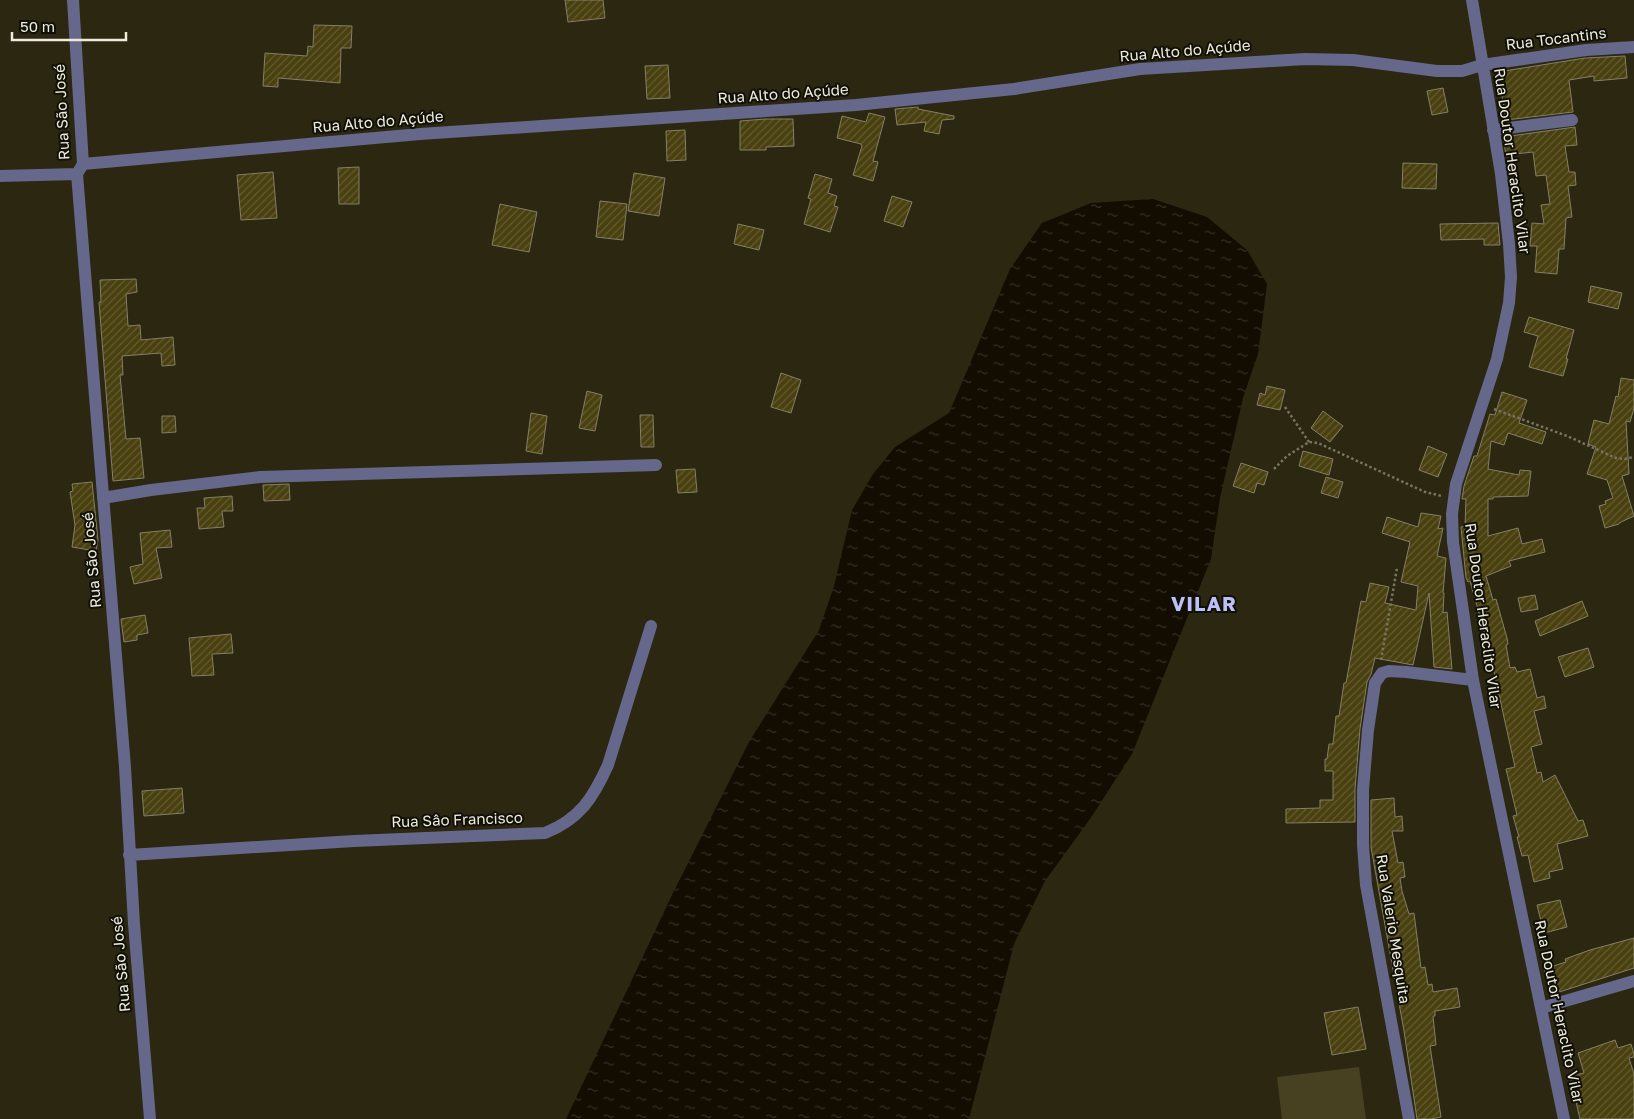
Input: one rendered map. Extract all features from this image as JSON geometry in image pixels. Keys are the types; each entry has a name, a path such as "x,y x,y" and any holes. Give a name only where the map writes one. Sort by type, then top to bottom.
{"street":[{"name":"Rua São José","path":"73,0 80,169 150,1119"},
{"name":"Rua Doutor Heraclito Vilar","path":"1472,0 1493,130 1509,244 1511,277 1509,303 1503,335 1483,405 1456,484 1453,542 1473,680 1564,1119"},
{"name":"Rua Tocantins","path":"1482,65 1586,50 1634,47"},
{"name":"Rua Alto do Açúde","path":"0,176 420,134 856,106 1014,89 1140,69 1305,59 1352,60 1438,71 1462,71 1482,65"},
{"path":"1493,130 1572,120"},
{"path":"103,498 151,490 260,477 656,464"},
{"name":"Rua Sâo Francisco","path":"130,855 354,841 545,832 560,827 576,816 589,802 608,765 651,626"},
{"path":"1379,678 1389,671 1473,680"},
{"name":"Rua Valerio Mesquita","path":"1379,678 1368,730 1364,782 1363,845 1366,885 1409,1119"},
{"path":"1541,1008 1634,981"}],"path":[{"path":"1483,405 1567,436 1616,458 1634,457"},
{"path":"1285,407 1308,442"},
{"path":"1274,469 1287,456 1308,442 1318,443 1425,492 1454,499"},
{"path":"1379,678 1381,651 1397,568"}],"shaded area":[{"path":"1359,1067 1366,1119 1282,1119 1277,1077"}],"water":[{"path":"1153,199 1207,217 1247,250 1267,284 1258,354 1243,398 1220,498 1211,559 1132,754 1090,819 1045,881 1014,944 969,1119 566,1119 672,895 749,742 819,630 834,586 852,510 873,474 895,447 949,413 1010,269 1042,223 1091,203"}],"building":[{"path":"565,0 603,0 605,18 568,22"},
{"path":"314,25 352,26 351,48 341,48 340,83 278,78 278,87 263,86 265,53 307,56 308,46 313,47"},
{"path":"1625,56 1627,78 1594,81 1594,76 1569,80 1573,112 1506,120 1498,72 1585,58"},
{"path":"668,65 670,98 647,99 645,66"},
{"path":"1443,88 1448,112 1432,115 1427,91"},
{"path":"918,107 918,109 954,116 954,119 942,120 939,134 924,131 926,122 897,125 895,109"},
{"path":"869,113 885,117 873,161 878,162 873,181 853,175 861,144 837,138 842,116 866,122"},
{"path":"793,119 794,146 766,147 766,150 740,150 740,121"},
{"path":"1575,127 1577,145 1565,146 1569,172 1575,172 1576,185 1568,186 1572,217 1566,218 1564,249 1559,249 1557,274 1535,272 1537,246 1530,246 1532,223 1544,224 1541,205 1550,204 1546,175 1536,176 1533,152 1506,155 1503,137"},
{"path":"685,130 686,160 667,161 666,131"},
{"path":"1403,163 1437,164 1436,189 1402,188"},
{"path":"359,167 359,204 339,204 338,168"},
{"path":"273,172 277,218 241,220 237,175"},
{"path":"634,173 665,178 659,216 628,211"},
{"path":"815,174 832,179 828,193 837,196 834,206 838,207 830,232 804,224 811,199 808,198"},
{"path":"892,196 912,202 903,227 884,221"},
{"path":"600,201 627,204 623,240 596,237"},
{"path":"500,204 537,212 529,252 492,245"},
{"path":"1498,223 1500,245 1484,245 1484,239 1441,240 1440,224"},
{"path":"738,224 764,230 759,250 734,244"},
{"path":"136,279 137,292 126,294 128,326 140,325 141,340 173,337 175,365 162,366 161,353 122,356 123,375 120,375 126,439 140,438 144,478 113,481 99,302 101,302 100,280"},
{"path":"1591,286 1622,293 1618,309 1588,302"},
{"path":"1529,317 1574,330 1563,376 1529,367 1538,336 1524,332"},
{"path":"781,373 801,380 791,413 771,407"},
{"path":"1621,378 1634,380 1634,408 1630,422 1626,421 1629,474 1622,476 1634,516 1619,524 1605,528 1599,506 1606,504 1605,501 1613,498 1607,480 1587,474 1596,447 1588,444 1594,420 1609,424 1616,396 1618,397"},
{"path":"1267,386 1285,390 1280,410 1257,405 1260,393 1265,395"},
{"path":"587,391 602,395 595,431 579,428"},
{"path":"1502,392 1527,400 1519,423 1546,432 1542,444 1508,433 1504,445 1491,441 1488,469 1519,475 1520,470 1531,471 1528,496 1493,497 1493,499 1488,499 1488,536 1518,528 1522,544 1542,539 1545,552 1509,561 1511,566 1486,576 1493,600 1496,599 1507,638 1508,644 1506,645 1510,668 1515,667 1517,672 1530,669 1537,698 1544,696 1546,708 1534,711 1542,744 1531,747 1537,773 1541,772 1543,782 1555,775 1578,821 1583,820 1588,836 1557,844 1563,869 1549,872 1550,878 1534,882 1528,855 1522,856 1517,837 1519,837 1513,816 1517,815 1506,769 1515,767 1488,645 1470,581 1468,582 1466,578 1461,527 1465,526 1466,499 1462,499 1464,486 1474,456 1477,456 1490,414 1495,415"},
{"path":"1323,411 1343,426 1330,442 1311,428"},
{"path":"531,413 547,416 542,454 526,451"},
{"path":"640,415 653,415 654,447 641,447"},
{"path":"162,416 175,416 176,432 162,433"},
{"path":"1428,446 1447,454 1438,477 1419,470"},
{"path":"1303,451 1333,459 1329,475 1299,466"},
{"path":"1241,463 1268,472 1264,485 1257,483 1254,493 1233,486"},
{"path":"695,469 697,492 678,493 676,470"},
{"path":"1326,477 1343,482 1338,498 1321,493"},
{"path":"92,482 98,540 96,551 72,547 75,525 70,492 73,491 72,484"},
{"path":"289,484 290,500 264,501 263,485"},
{"path":"232,496 233,511 222,511 224,527 199,529 197,508 205,508 204,498"},
{"path":"1421,513 1441,516 1438,529 1443,528 1437,556 1446,558 1443,613 1447,612 1452,669 1434,667 1429,593 1413,665 1375,658 1367,682 1360,729 1355,789 1355,822 1286,823 1286,809 1320,808 1320,800 1333,800 1333,771 1325,771 1325,759 1327,759 1329,744 1333,744 1336,716 1339,716 1361,601 1366,602 1370,583 1389,587 1385,603 1416,610 1418,586 1401,582 1410,542 1382,533 1387,517 1418,527"},
{"path":"170,530 172,547 156,548 162,578 134,584 130,567 143,564 140,533"},
{"path":"1535,595 1538,609 1521,612 1518,598"},
{"path":"1582,601 1588,616 1540,636 1535,621"},
{"path":"145,615 148,633 137,635 137,640 124,642 121,619"},
{"path":"231,634 233,653 212,654 214,675 192,676 189,638"},
{"path":"1588,648 1594,667 1565,677 1558,657"},
{"path":"182,788 184,813 144,816 142,791"},
{"path":"1394,798 1395,817 1402,816 1403,831 1392,831 1398,863 1403,862 1405,877 1400,878 1402,891 1409,914 1414,913 1421,968 1425,967 1428,985 1432,984 1433,992 1457,988 1460,1007 1435,1011 1435,1016 1433,1016 1436,1045 1430,1046 1441,1117 1431,1119 1417,1119 1404,1031 1371,847 1371,800"},
{"path":"1560,900 1567,927 1544,933 1537,905"},
{"path":"1634,938 1634,968 1553,994 1544,969 1566,962 1565,959 1590,950"},
{"path":"1358,1007 1366,1049 1332,1055 1324,1013"},
{"path":"1615,1040 1618,1048 1631,1044 1634,1054 1634,1057 1629,1058 1634,1074 1634,1119 1580,1119 1570,1076 1584,1073 1578,1053"}],"district":[{"name":"VILAR","path":"1204,604"}]}
